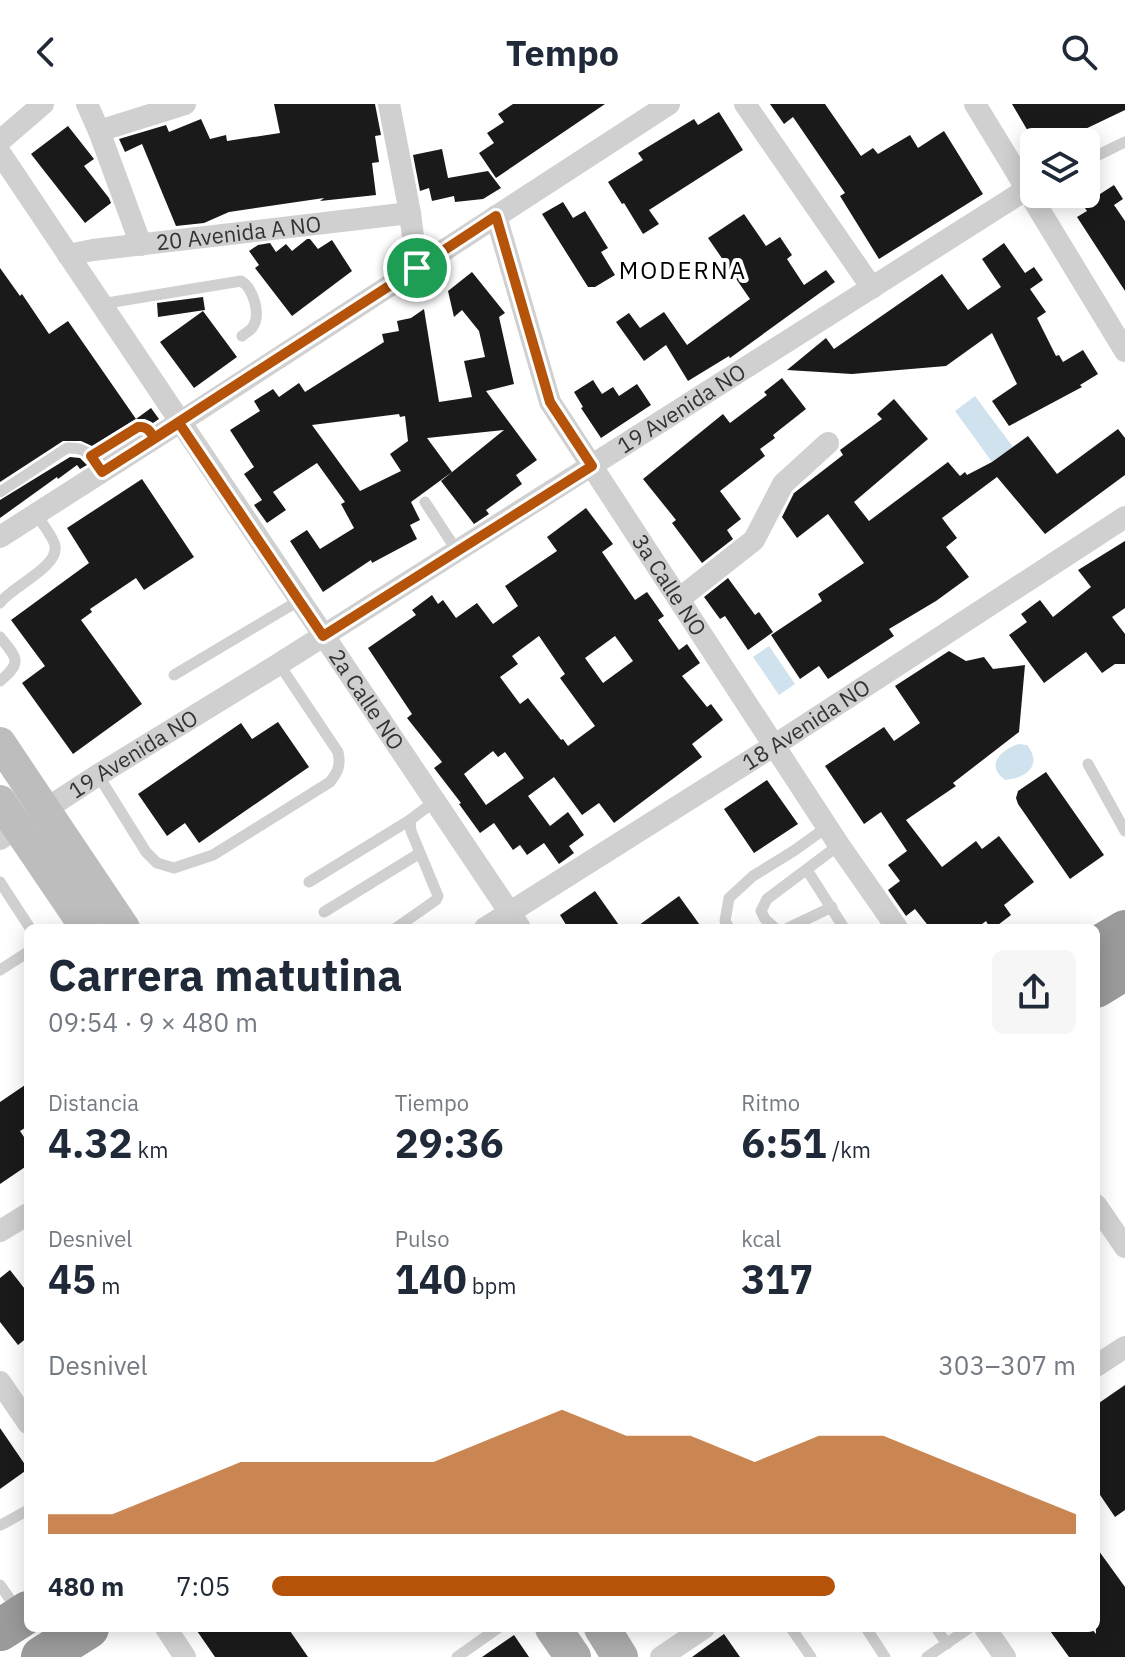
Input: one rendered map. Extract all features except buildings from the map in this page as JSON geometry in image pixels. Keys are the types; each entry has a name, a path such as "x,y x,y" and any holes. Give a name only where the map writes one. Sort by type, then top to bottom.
{"highway":[{"path":"1100,946 1125,931"},
{"path":"1100,985 1125,969"},
{"path":"42,1657 82,1632"}],"main road":[{"path":"556,1632 573,1657"},
{"path":"604,1632 620,1657"}],"street":[{"path":"0,141 43,104"},
{"path":"87,104 141,245"},
{"path":"99,131 185,104"},
{"path":"389,104 417,268"},
{"path":"0,537 36,514 97,464 179,423 669,104"},
{"path":"745,104 872,288"},
{"path":"975,104 1020,173"},
{"name":"2a Calle NO","path":"0,153 515,920"},
{"name":"19 Avenida NO","path":"9,833 1020,194"},
{"path":"1042,208 1125,351"},
{"name":"20 Avenida A NO","path":"68,255 410,213"},
{"name":"3a Calle NO","path":"496,216 550,402 833,836 894,924"},
{"path":"679,599 754,540 783,484 828,443"},
{"name":"18 Avenida NO","path":"515,920 775,745 1125,517"},
{"path":"0,743 121,924"},
{"path":"0,801 9,833 83,924"},
{"path":"1100,1211 1125,1247"},
{"path":"0,1231 24,1216"},
{"path":"1100,1363 1125,1347"},
{"path":"0,1382 24,1414"},
{"path":"169,1632 185,1657"},
{"path":"661,1657 698,1632"},
{"path":"988,1632 1005,1657"}],"lane":[{"path":"1100,154 1125,142"},
{"path":"100,304 241,281 251,291 255,304 255,321 251,330 242,336"},
{"path":"0,492 67,448 78,448 97,464"},
{"path":"425,502 457,551"},
{"path":"0,603 6,595 45,568 55,552 55,545 36,514"},
{"path":"174,675 300,600"},
{"path":"0,637 16,656 14,670 0,681"},
{"path":"98,775 146,852 157,863 174,868 213,855 330,782 336,775 340,763 338,752 279,664"},
{"path":"1088,764 1125,831"},
{"path":"309,882 410,820 435,801"},
{"path":"402,924 438,896 411,831 410,820"},
{"path":"771,924 761,911 767,899 807,870 833,836"},
{"path":"727,924 729,898 753,876 795,850 833,836"},
{"path":"324,912 420,853"},
{"path":"807,870 842,924"},
{"path":"0,882 27,924"},
{"path":"796,924 832,907"},
{"path":"0,970 24,955"},
{"path":"1,1525 24,1512"},
{"path":"457,1657 492,1632"},
{"path":"794,1632 811,1657"},
{"path":"869,1632 885,1657"},
{"path":"939,1632 947,1644"},
{"path":"927,1657 964,1632"}],"water":[{"path":"975,396 1013,447 992,462 955,411"},
{"path":"769,646 795,684 779,695 753,657"},
{"path":"1018,744 1027,745 1032,752 1033,764 1026,773 1005,780 996,769 997,759"}],"district":[{"name":"MODERNA","path":"683,271"}],"route":[{"path":"496,216 550,402 592,466 323,636 179,423 102,472 91,456 138,427 149,429 154,438 417,268 496,216"}]}
